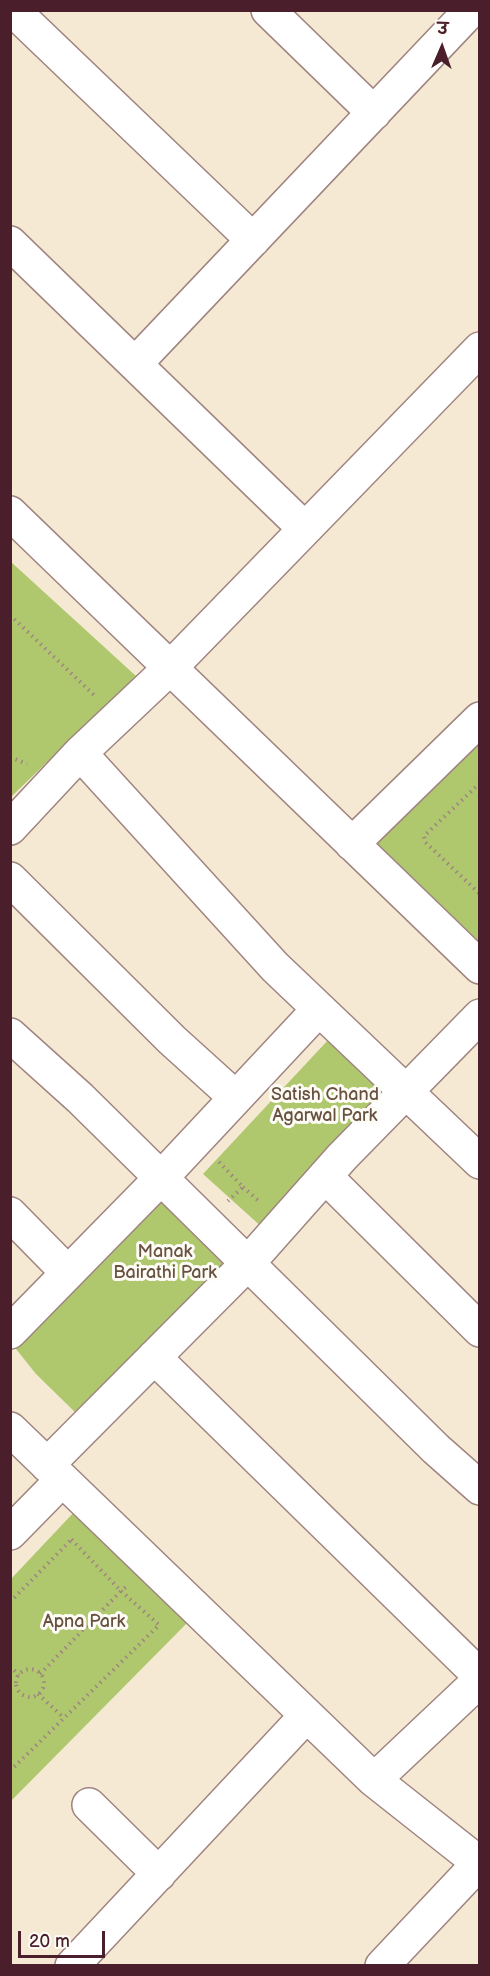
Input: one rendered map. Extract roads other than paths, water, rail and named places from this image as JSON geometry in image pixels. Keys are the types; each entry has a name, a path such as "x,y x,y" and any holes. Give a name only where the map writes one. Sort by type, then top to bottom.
{"street":[{"path":"13,10 253,240"},
{"path":"268,10 374,113"},
{"path":"135,364 471,10"},
{"path":"10,243 305,529"},
{"path":"10,828 80,753 170,668 480,349"},
{"path":"10,513 480,967"},
{"path":"352,844 480,719"},
{"path":"80,753 275,967 480,1162"},
{"path":"10,879 172,1040 235,1097"},
{"path":"10,1332 161,1178 319,1009"},
{"path":"10,1533 55,1473 154,1357 247,1264 325,1176 480,1016"},
{"path":"10,1035 161,1178 436,1449 480,1488"},
{"path":"325,1176 476,1318"},
{"path":"10,1214 67,1272"},
{"path":"154,1357 480,1678 374,1780"},
{"path":"10,1429 374,1780 479,1863 382,1965"},
{"path":"72,1965 306,1716"},
{"path":"89,1805 159,1874"}],"park label":[{"name":"Satish Chand Agarwal Park","path":"325,1105"},
{"name":"Manak Bairathi Park","path":"165,1262"},
{"name":"Apna Park","path":"84,1622"}]}
